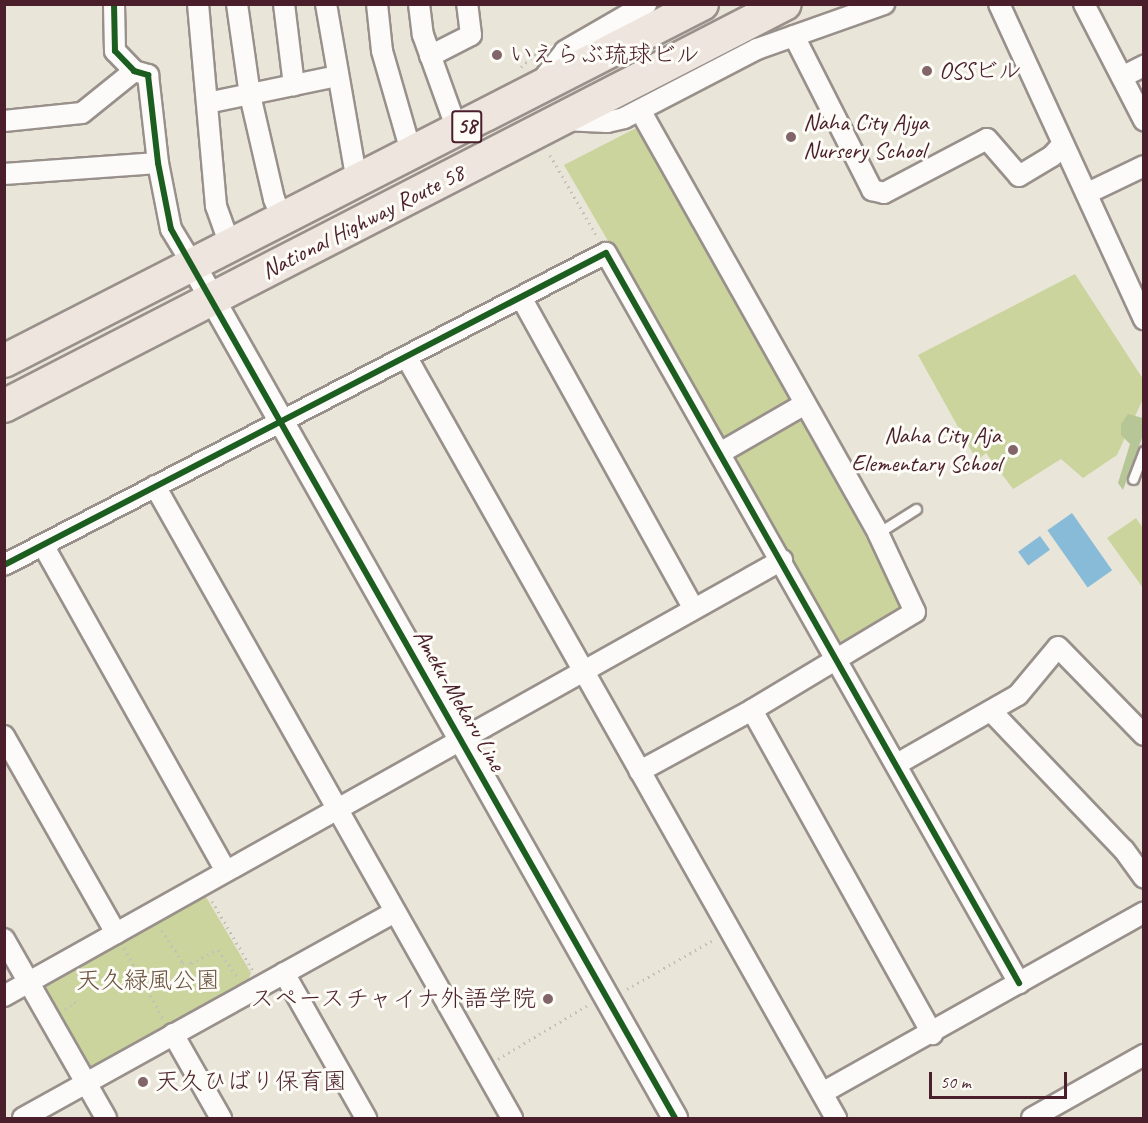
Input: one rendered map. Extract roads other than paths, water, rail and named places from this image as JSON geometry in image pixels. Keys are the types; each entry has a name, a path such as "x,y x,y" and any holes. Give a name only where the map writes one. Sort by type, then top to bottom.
{"highway":[{"name":"National Highway Route 58","path":"4,362 282,218 458,132 528,79 702,4"},
{"name":"58","path":"773,10 792,4"},
{"name":"National Highway Route 58","path":"4,406 773,10"}],"street":[{"path":"114,4 115,51 134,71 148,75 158,163 171,229 193,265"},
{"path":"198,4 216,206 230,245"},
{"path":"237,4 250,94 274,199 282,218"},
{"path":"284,4 294,85"},
{"path":"326,4 357,182"},
{"path":"377,4 382,51 411,155"},
{"path":"419,4 430,56 458,132"},
{"path":"430,56 471,35 467,4"},
{"path":"528,79 565,51 646,4"},
{"path":"560,120 607,122 640,110 757,49 884,4"},
{"path":"999,4 1062,145 1088,193 1143,319"},
{"path":"1084,4 1143,120"},
{"path":"794,36 872,190 885,193 987,139 1019,176 1052,156 1062,145"},
{"path":"1122,77 1143,66"},
{"path":"4,121 82,112 134,71"},
{"path":"207,103 337,76"},
{"path":"640,110 878,533 915,612 752,710 640,771"},
{"path":"4,174 158,163"},
{"path":"1088,193 1143,166"},
{"path":"4,564 280,421 408,358 606,253 782,560 1019,983"},
{"name":"Ameku-Mekaru Line","path":"193,265 675,1119"},
{"path":"522,299 693,608"},
{"path":"408,358 837,1119"},
{"path":"720,453 805,404"},
{"path":"155,486 512,1119"},
{"path":"44,545 226,871"},
{"path":"4,996 124,937 202,884 782,560"},
{"path":"897,764 1018,694 1058,647 1143,735"},
{"path":"752,710 932,1034"},
{"path":"991,711 1124,850 1143,878"},
{"path":"4,736 124,937"},
{"path":"23,1119 395,912"},
{"path":"822,1093 932,1034 1143,912"},
{"path":"4,939 106,1119"},
{"path":"284,973 366,1119"},
{"path":"173,1034 220,1119"},
{"path":"1032,1119 1143,1055"}],"lane":[{"path":"1133,479 1143,452"},
{"path":"878,533 916,509"}],"water":[{"path":"1072,513 1112,570 1088,588 1047,530"},
{"path":"1040,536 1050,550 1028,566 1018,552"}],"place":[{"name":"いえらぶ琉球ビル","path":"497,55"},
{"name":"OSSビル","path":"927,71"},
{"name":"Naha City Ajya Nursery School","path":"791,137"},
{"name":"Naha City Aja Elementary School","path":"1013,450"},
{"name":"スペースチャイナ外語学院","path":"548,999"},
{"name":"天久ひばり保育園","path":"143,1082"}],"park label":[{"name":"天久緑風公園","path":"148,981"}]}
